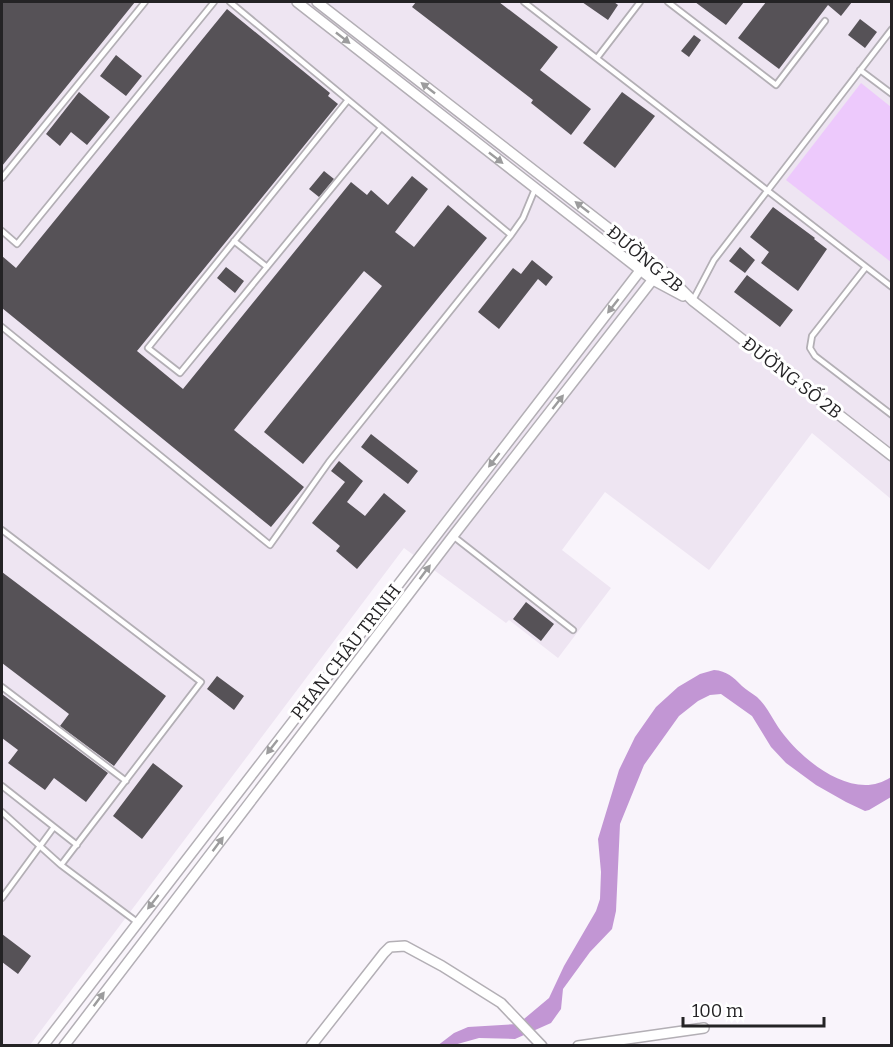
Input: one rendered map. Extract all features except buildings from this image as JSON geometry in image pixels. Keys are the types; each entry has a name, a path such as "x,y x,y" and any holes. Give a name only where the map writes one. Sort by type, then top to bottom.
{"street":[{"name":"ĐƯỜNG 2B","path":"297,2 653,280 693,301"},
{"name":"ĐƯỜNG 2B","path":"317,2 649,259 693,301"},
{"name":"PHAN CHÂU TRINH","path":"43,1046 649,259"},
{"name":"PHAN CHÂU TRINH","path":"64,1046 453,536 661,269"},
{"name":"ĐƯỜNG SỐ 2B","path":"693,301 891,456"},
{"path":"311,1046 390,947 405,946 501,1003 542,1046"},
{"path":"578,1046 704,1028"}],"lane":[{"path":"2,178 145,2"},
{"path":"2,231 17,244 214,2"},
{"path":"230,2 511,235"},
{"path":"524,2 891,287"},
{"path":"597,58 640,2"},
{"path":"668,2 776,85 825,21"},
{"path":"693,301 714,260 891,29"},
{"path":"860,70 891,94"},
{"path":"348,100 148,348 180,374 381,128"},
{"path":"2,327 270,545 329,462 524,218 535,189"},
{"path":"234,241 267,267"},
{"path":"866,267 813,336 810,348 815,356 891,416"},
{"path":"2,530 201,682 61,866"},
{"path":"453,536 573,630"},
{"path":"2,687 126,781"},
{"path":"2,786 77,845"},
{"path":"2,812 61,866 137,922"},
{"path":"2,898 54,827"}],"shaded area":[{"path":"2,2 891,2 891,499 812,433 709,570 605,492 562,550 611,588 558,658 509,620 506,623 404,548 30,1045 2,1046"},
{"path":"861,83 891,107 891,262 786,180"},
{"path":"714,670 730,675 757,697 793,746 818,767 832,776 862,785 877,784 891,777 891,797 865,811 846,802 816,785 786,763 771,747 752,716 721,694 710,695 698,701 679,716 644,765 620,824 616,911 612,929 590,952 563,989 561,1009 551,1023 515,1039 479,1038 454,1045 437,1046 454,1033 468,1027 518,1024 549,998 564,966 596,911 600,899 601,872 598,839 619,770 635,737 656,707 678,687 700,674"}]}
